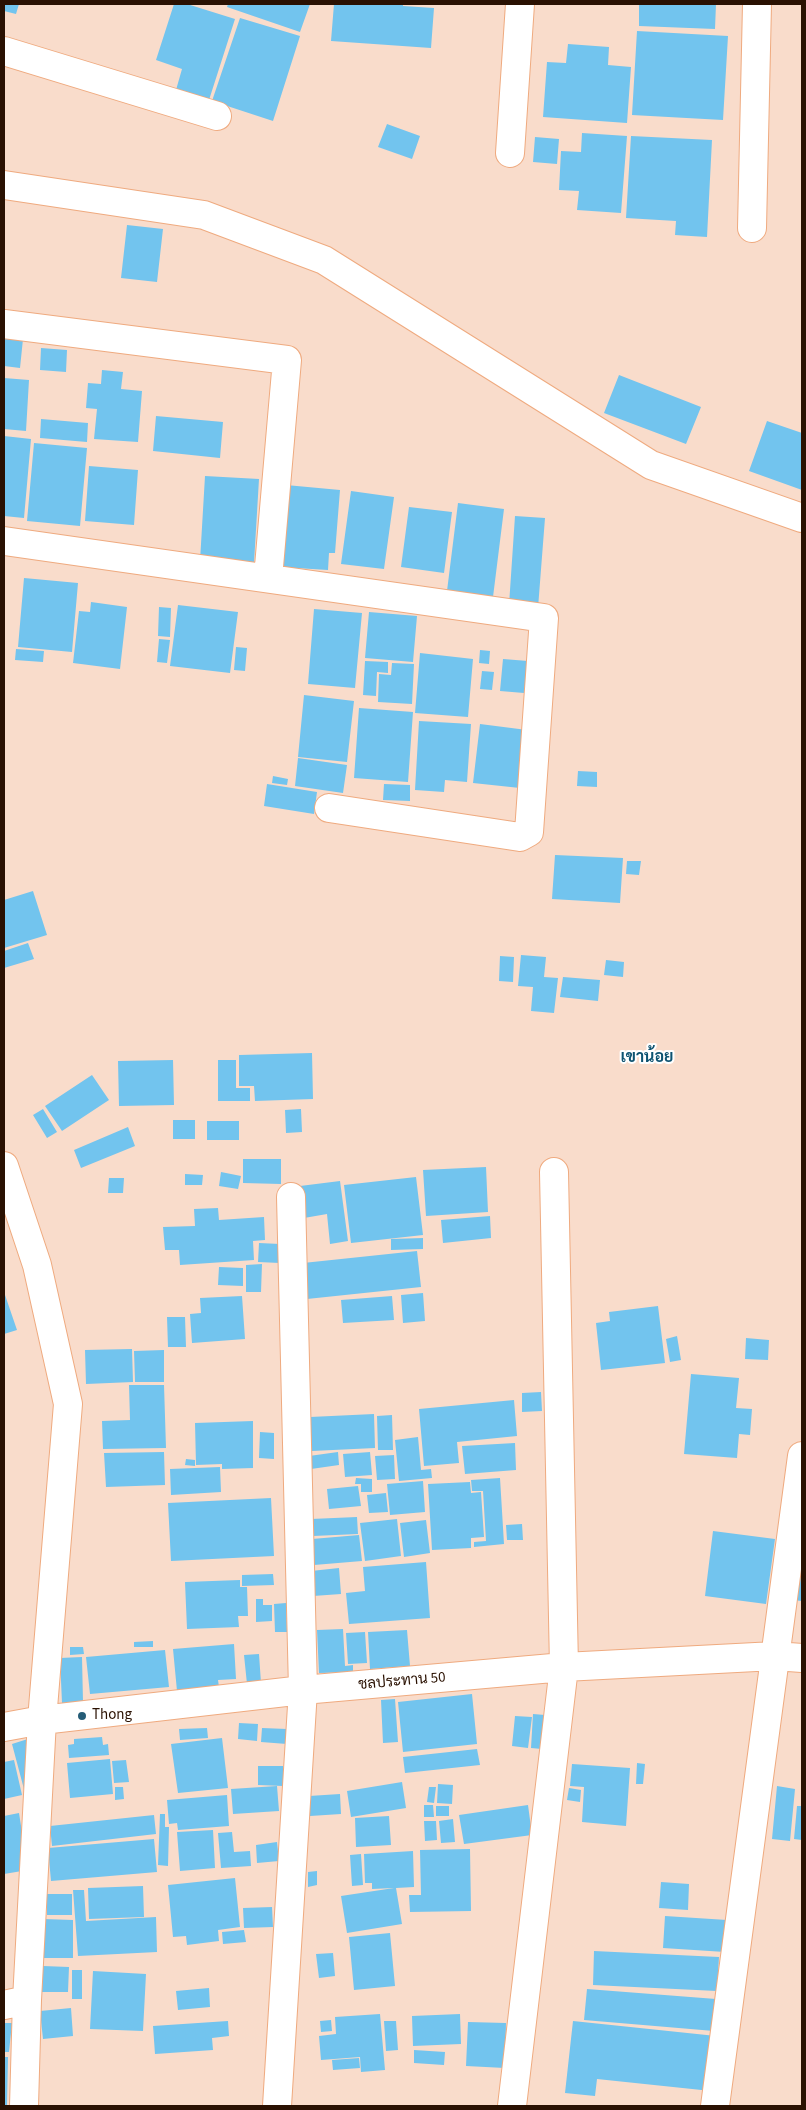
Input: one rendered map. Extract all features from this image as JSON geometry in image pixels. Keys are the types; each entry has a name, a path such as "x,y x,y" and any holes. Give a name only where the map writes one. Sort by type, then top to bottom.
{"street":[{"path":"510,153 520,4"},
{"path":"752,228 757,4"},
{"path":"4,52 217,116"},
{"path":"4,185 204,214 324,260 651,465 802,518"},
{"path":"4,324 287,360 268,578"},
{"path":"4,541 544,618 529,832 520,837 329,808"},
{"path":"4,1166 37,1265 68,1404 42,1720 15,2003 24,2106"},
{"path":"512,2106 564,1667 554,1172"},
{"path":"277,2106 303,1690 291,1197"},
{"path":"715,2106 802,1456"},
{"name":"ชลประทาน 50","path":"4,1727 42,1720 303,1690 564,1667 775,1656 802,1658"}],"building":[{"path":"4,4 19,4 16,14 4,11"},
{"path":"174,4 187,4 235,19 209,100 176,90 182,69 156,60"},
{"path":"228,4 310,4 300,32 227,7"},
{"path":"334,4 403,4 403,6 434,8 431,48 331,41"},
{"path":"639,4 716,4 715,29 639,26"},
{"path":"240,18 300,36 273,121 212,101"},
{"path":"637,31 728,36 723,120 632,115"},
{"path":"568,44 609,47 608,65 631,67 627,123 543,117 547,62 566,63"},
{"path":"387,124 420,136 412,159 378,147"},
{"path":"582,133 627,136 621,213 577,210 579,191 559,190 561,151 581,152"},
{"path":"631,136 712,140 707,237 675,235 676,221 626,218"},
{"path":"535,137 559,139 557,164 533,162"},
{"path":"127,225 163,229 157,282 121,278"},
{"path":"4,336 23,339 20,368 4,366"},
{"path":"41,348 67,350 66,372 40,370"},
{"path":"102,370 123,372 121,389 142,391 138,442 94,439 97,409 86,408 88,383 101,384"},
{"path":"619,375 701,407 686,444 604,413"},
{"path":"4,378 29,380 26,431 4,429"},
{"path":"156,416 223,422 220,458 153,451"},
{"path":"41,419 88,423 87,442 40,438"},
{"path":"767,421 802,433 802,490 749,471"},
{"path":"4,436 31,439 24,518 4,516"},
{"path":"34,443 87,448 80,526 27,521"},
{"path":"89,466 138,470 134,525 85,521"},
{"path":"205,476 259,479 254,563 200,561"},
{"path":"286,485 340,490 335,553 329,553 328,570 280,567"},
{"path":"351,491 394,497 384,569 341,564"},
{"path":"458,503 504,509 493,597 447,591"},
{"path":"409,507 452,512 444,573 401,567"},
{"path":"515,516 545,518 538,608 509,605"},
{"path":"24,578 78,583 72,652 18,647"},
{"path":"91,602 127,607 120,669 73,663 79,611 90,612"},
{"path":"178,605 238,612 230,673 170,666"},
{"path":"159,607 171,608 170,637 158,636"},
{"path":"314,609 362,613 355,688 308,684"},
{"path":"369,612 417,616 413,662 365,658"},
{"path":"159,639 170,640 167,663 157,662"},
{"path":"236,647 247,648 245,671 234,670"},
{"path":"16,649 44,651 43,662 15,660"},
{"path":"480,650 490,651 489,664 479,663"},
{"path":"420,653 473,659 468,717 415,713"},
{"path":"503,659 528,661 524,693 500,691"},
{"path":"365,661 388,662 388,673 377,672 376,696 363,695"},
{"path":"392,663 414,664 412,704 378,702 379,674 391,675"},
{"path":"482,671 494,672 492,690 480,689"},
{"path":"304,695 354,701 347,762 298,757"},
{"path":"359,708 413,712 408,782 354,778"},
{"path":"419,721 471,724 467,782 445,780 444,792 415,790"},
{"path":"480,724 527,730 520,788 473,783"},
{"path":"298,758 347,765 343,793 295,786"},
{"path":"578,771 597,772 597,787 577,786"},
{"path":"273,776 288,779 287,785 272,783"},
{"path":"267,784 317,792 314,814 264,806"},
{"path":"384,784 410,785 410,801 383,800"},
{"path":"555,855 623,858 620,903 552,899"},
{"path":"627,861 641,861 639,875 626,874"},
{"path":"33,891 47,935 4,948 4,900"},
{"path":"28,943 34,959 4,968 4,951"},
{"path":"521,955 546,957 544,977 558,978 554,1013 531,1011 533,987 518,986"},
{"path":"500,956 514,957 513,982 499,981"},
{"path":"606,960 624,962 623,977 604,975"},
{"path":"563,977 600,980 598,1001 560,997"},
{"path":"312,1053 313,1099 255,1101 254,1086 239,1086 239,1055"},
{"path":"173,1060 174,1105 119,1106 118,1061"},
{"path":"218,1060 236,1060 236,1088 250,1088 250,1101 218,1101"},
{"path":"92,1075 109,1100 62,1131 45,1106"},
{"path":"43,1109 57,1132 47,1138 33,1115"},
{"path":"301,1109 302,1132 286,1133 285,1110"},
{"path":"173,1120 195,1120 195,1139 173,1139"},
{"path":"207,1121 239,1121 239,1140 207,1140"},
{"path":"128,1127 135,1146 81,1168 74,1150"},
{"path":"243,1159 281,1159 281,1184 243,1183"},
{"path":"486,1167 488,1212 426,1216 423,1170"},
{"path":"221,1172 241,1176 238,1189 219,1186"},
{"path":"185,1174 203,1175 202,1185 185,1185"},
{"path":"416,1177 423,1235 351,1243 344,1185"},
{"path":"109,1178 124,1178 123,1193 108,1193"},
{"path":"340,1181 348,1241 330,1244 327,1214 304,1218 300,1186"},
{"path":"218,1208 219,1220 264,1217 265,1240 253,1241 254,1260 180,1265 179,1250 165,1250 163,1227 195,1226 194,1209"},
{"path":"490,1216 491,1238 443,1243 441,1220"},
{"path":"423,1238 423,1249 391,1250 391,1239"},
{"path":"259,1243 280,1244 280,1263 258,1262"},
{"path":"417,1251 421,1287 307,1299 303,1263"},
{"path":"262,1264 261,1292 246,1292 246,1265"},
{"path":"219,1267 243,1268 243,1286 218,1285"},
{"path":"4,1292 17,1330 4,1334"},
{"path":"423,1293 425,1321 403,1323 401,1295"},
{"path":"242,1296 245,1339 192,1343 190,1314 201,1313 200,1298"},
{"path":"392,1296 394,1320 343,1323 341,1300"},
{"path":"658,1306 665,1363 601,1370 596,1323 610,1321 609,1312"},
{"path":"167,1317 185,1317 186,1347 168,1347"},
{"path":"677,1336 681,1360 670,1362 666,1339"},
{"path":"746,1338 769,1340 768,1360 745,1359"},
{"path":"132,1349 133,1382 86,1384 85,1350"},
{"path":"164,1350 164,1382 135,1382 134,1351"},
{"path":"691,1374 739,1378 736,1408 752,1409 750,1435 739,1434 737,1458 684,1454"},
{"path":"129,1385 164,1385 166,1448 103,1449 102,1421 130,1420"},
{"path":"541,1392 542,1411 522,1412 522,1393"},
{"path":"514,1400 517,1436 457,1442 459,1463 424,1466 419,1409"},
{"path":"374,1414 375,1448 312,1451 310,1417"},
{"path":"392,1415 393,1450 378,1450 377,1416"},
{"path":"253,1421 253,1468 222,1469 222,1464 196,1465 195,1423"},
{"path":"260,1432 274,1433 274,1459 259,1458"},
{"path":"418,1437 421,1470 431,1469 432,1478 399,1481 395,1440"},
{"path":"515,1443 516,1470 465,1474 462,1446"},
{"path":"164,1452 165,1485 106,1487 104,1453"},
{"path":"338,1452 339,1465 311,1469 309,1456"},
{"path":"370,1452 372,1475 345,1477 343,1454"},
{"path":"394,1455 395,1479 377,1480 375,1456"},
{"path":"186,1459 195,1460 195,1466 185,1465"},
{"path":"220,1467 221,1492 171,1495 170,1469"},
{"path":"356,1478 372,1479 372,1492 361,1492 361,1484 355,1484"},
{"path":"500,1478 504,1544 474,1547 474,1542 486,1541 483,1491 472,1491 471,1480"},
{"path":"423,1481 425,1512 390,1515 387,1484"},
{"path":"470,1482 471,1493 481,1492 484,1537 471,1538 471,1548 432,1550 428,1484"},
{"path":"358,1486 361,1506 329,1509 327,1489"},
{"path":"386,1493 388,1512 369,1513 367,1495"},
{"path":"271,1498 274,1556 171,1561 168,1503"},
{"path":"357,1517 358,1534 313,1536 311,1519"},
{"path":"397,1519 401,1556 365,1561 360,1523"},
{"path":"426,1520 430,1553 404,1557 400,1523"},
{"path":"522,1524 523,1540 507,1540 506,1525"},
{"path":"713,1531 775,1539 766,1604 705,1596"},
{"path":"802,1531 802,1601 792,1600"},
{"path":"359,1535 362,1561 314,1565 312,1539"},
{"path":"426,1562 430,1618 349,1624 346,1593 365,1591 363,1567"},
{"path":"339,1568 341,1594 313,1596 311,1571"},
{"path":"273,1574 274,1585 242,1586 242,1575"},
{"path":"240,1580 240,1587 247,1587 248,1616 238,1616 239,1627 187,1629 185,1582"},
{"path":"256,1599 263,1599 263,1605 272,1605 272,1621 256,1622"},
{"path":"286,1603 287,1632 275,1632 274,1604"},
{"path":"343,1629 345,1666 353,1665 353,1672 319,1673 317,1630"},
{"path":"407,1630 410,1666 370,1669 368,1632"},
{"path":"365,1632 367,1663 348,1664 346,1633"},
{"path":"153,1641 153,1647 134,1647 134,1642"},
{"path":"234,1644 236,1679 218,1680 219,1687 177,1691 173,1649"},
{"path":"70,1647 83,1647 84,1654 70,1655"},
{"path":"165,1650 169,1687 90,1694 86,1657"},
{"path":"259,1654 261,1683 247,1684 244,1655"},
{"path":"82,1657 83,1702 62,1703 60,1658"},
{"path":"472,1694 477,1744 403,1752 398,1702"},
{"path":"395,1699 398,1742 383,1743 381,1700"},
{"path":"533,1714 545,1715 542,1749 531,1748"},
{"path":"515,1716 532,1717 528,1748 512,1746"},
{"path":"239,1723 258,1724 257,1741 238,1739"},
{"path":"207,1728 208,1738 180,1740 179,1729"},
{"path":"262,1728 287,1729 287,1744 261,1742"},
{"path":"102,1737 103,1745 108,1744 109,1755 69,1758 68,1745 74,1744 74,1739"},
{"path":"31,1738 25,1793 12,1744"},
{"path":"222,1738 228,1788 178,1793 171,1744"},
{"path":"477,1749 480,1765 405,1773 403,1757"},
{"path":"110,1759 113,1794 70,1798 67,1763"},
{"path":"14,1760 22,1795 4,1799 4,1762"},
{"path":"126,1760 129,1782 114,1783 112,1761"},
{"path":"637,1763 645,1764 643,1784 636,1784"},
{"path":"572,1764 630,1768 626,1826 582,1822 584,1787 570,1786"},
{"path":"258,1766 283,1766 283,1786 258,1785"},
{"path":"402,1782 406,1808 351,1817 347,1791"},
{"path":"438,1784 453,1785 452,1804 437,1803"},
{"path":"277,1786 279,1811 233,1814 231,1789"},
{"path":"777,1786 795,1789 790,1841 772,1839"},
{"path":"115,1787 123,1787 124,1799 115,1800"},
{"path":"429,1787 436,1787 434,1803 427,1802"},
{"path":"569,1788 581,1790 580,1802 567,1800"},
{"path":"340,1794 341,1814 310,1816 309,1796"},
{"path":"227,1795 229,1826 178,1830 177,1823 169,1824 167,1800"},
{"path":"424,1805 433,1805 434,1817 424,1817"},
{"path":"528,1805 532,1835 464,1844 459,1815"},
{"path":"436,1806 449,1806 449,1816 436,1816"},
{"path":"797,1806 802,1806 802,1840 794,1839"},
{"path":"19,1813 28,1870 4,1874 4,1816"},
{"path":"160,1814 165,1814 165,1827 169,1827 168,1866 158,1865"},
{"path":"154,1815 156,1834 52,1846 50,1826"},
{"path":"389,1816 391,1845 356,1847 355,1818"},
{"path":"453,1819 455,1842 441,1843 439,1821"},
{"path":"424,1821 436,1821 437,1840 425,1841"},
{"path":"213,1830 215,1868 180,1871 177,1832"},
{"path":"232,1832 234,1852 250,1851 251,1866 221,1868 218,1833"},
{"path":"154,1839 157,1872 51,1881 48,1848"},
{"path":"277,1842 279,1861 257,1863 256,1845"},
{"path":"470,1849 471,1911 410,1912 409,1895 421,1895 420,1850"},
{"path":"413,1851 414,1887 396,1888 402,1924 347,1933 341,1896 394,1888 372,1889 372,1883 365,1883 364,1854"},
{"path":"361,1854 363,1885 352,1886 350,1855"},
{"path":"317,1871 317,1885 308,1887 308,1872"},
{"path":"235,1878 240,1927 218,1930 219,1941 187,1945 186,1936 173,1937 168,1885"},
{"path":"661,1882 689,1884 688,1910 659,1908"},
{"path":"143,1886 144,1917 89,1919 88,1888"},
{"path":"73,1890 84,1890 86,1921 156,1917 157,1952 78,1956"},
{"path":"47,1894 72,1894 72,1915 47,1915"},
{"path":"272,1907 273,1927 244,1928 243,1908"},
{"path":"665,1916 727,1920 725,1952 663,1948"},
{"path":"43,1919 73,1920 73,1958 42,1958"},
{"path":"244,1930 246,1942 223,1944 222,1932"},
{"path":"390,1933 395,1986 354,1990 349,1937"},
{"path":"594,1951 719,1957 717,1991 593,1985"},
{"path":"333,1953 335,1976 319,1978 316,1954"},
{"path":"43,1966 69,1967 68,1992 42,1992"},
{"path":"72,1970 82,1970 82,1999 72,1999"},
{"path":"93,1971 146,1974 143,2031 90,2029"},
{"path":"209,1988 210,2007 178,2010 176,1991"},
{"path":"587,1989 716,1999 714,2031 584,2020"},
{"path":"71,2008 73,2036 43,2039 40,2011"},
{"path":"380,2014 385,2070 361,2072 360,2057 321,2060 319,2036 336,2034 335,2017"},
{"path":"460,2014 461,2044 413,2046 412,2016"},
{"path":"331,2020 332,2031 321,2032 320,2021"},
{"path":"228,2021 229,2036 212,2038 213,2050 155,2054 153,2026"},
{"path":"384,2021 396,2021 398,2050 386,2051"},
{"path":"573,2021 716,2036 711,2091 597,2079 595,2096 565,2093"},
{"path":"468,2022 506,2023 505,2068 466,2066"},
{"path":"4,2023 12,2023 9,2052 4,2052"},
{"path":"414,2050 445,2052 444,2065 414,2063"},
{"path":"4,2057 8,2057 7,2106 4,2106"},
{"path":"359,2058 360,2068 333,2070 332,2060"}],"place":[{"name":"Thong","path":"82,1716"}],"district":[{"name":"เขาน้อย","path":"647,1058"}]}
